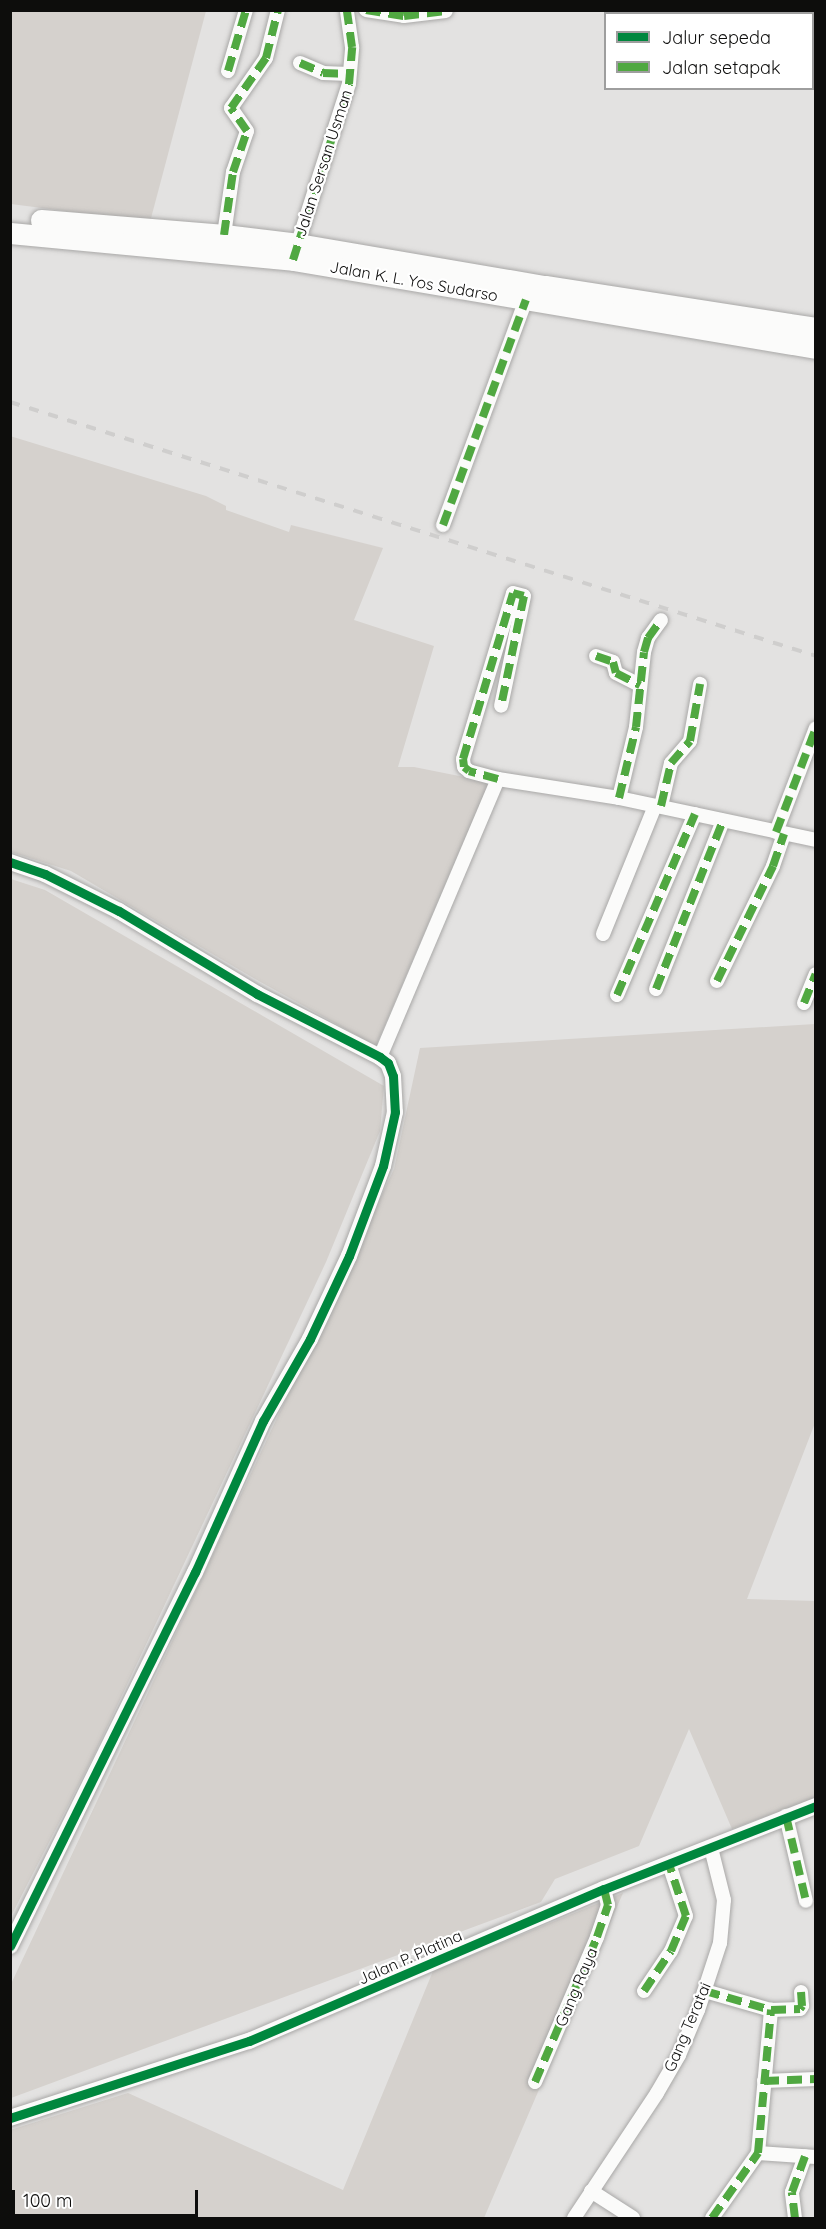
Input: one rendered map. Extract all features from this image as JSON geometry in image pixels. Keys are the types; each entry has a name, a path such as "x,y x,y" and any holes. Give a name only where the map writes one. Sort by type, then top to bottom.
{"highway":[{"name":"Jalan K. L. Yos Sudarso","path":"10,218 224,235 526,300 816,348"},
{"name":"Jalan K. L. Yos Sudarso","path":"10,232 295,252 545,286 816,328"}],"street":[{"path":"228,70 246,10"},
{"path":"224,235 233,172 247,131 231,108 266,58 278,10"},
{"name":"Jalan Sersan Usman","path":"295,252 349,84 352,47 347,10"},
{"path":"366,10 404,16 446,11"},
{"path":"300,63 323,73 349,74"},
{"path":"443,525 526,300"},
{"path":"501,706 524,596 513,593 510,595 464,759 464,767 469,771 498,779 619,798 816,840"},
{"path":"619,798 636,727 644,652 648,638 661,620"},
{"path":"596,656 613,662 616,673 640,685"},
{"path":"603,934 658,806 671,763 690,741 700,684"},
{"path":"717,981 773,866 780,833 816,728"},
{"path":"380,1057 498,779"},
{"path":"617,995 695,814"},
{"path":"656,989 723,821"},
{"path":"10,861 45,874 118,911 257,993 380,1057 388,1063 393,1076 395,1112 383,1166 360,1230 310,1339 263,1421 195,1572 10,1946"},
{"path":"804,1003 816,974"},
{"name":"Jalan P. Platina","path":"10,2118 249,2041 604,1889 816,1806"},
{"path":"786,1816 806,1901"},
{"name":"Gang Teratai","path":"574,2218 657,2093 679,2055 705,1991 720,1943 724,1900 711,1848"},
{"path":"644,1991 671,1951 686,1916 669,1864"},
{"name":"Gang Raya","path":"535,2082 597,1937 608,1905 604,1889"},
{"path":"705,1991 771,2010 800,2009 802,2006 801,1992"},
{"path":"712,2218 758,2153 771,2010"},
{"path":"764,2081 816,2079"},
{"path":"758,2153 810,2157 792,2192 795,2218"},
{"path":"591,2192 633,2218"}],"shaded area":[{"path":"11,11 206,11 150,222 11,204"},
{"path":"10,436 206,496 226,506 226,510 289,532 291,525 383,548 354,620 434,646 398,767 414,767 489,782 376,1046 257,980 71,871 11,852"},
{"path":"11,879 45,890 384,1086 380,1131 326,1262 93,1757 11,1916"},
{"path":"815,1024 815,1423 747,1599 815,1601 815,1798 732,1829 689,1729 639,1846 555,1879 541,1902 11,2098 11,1984 394,1169 420,1048"},
{"path":"623,1893 484,2218 11,2218 10,2130 128,2093 343,2190 433,1971"}],"railway":[{"path":"10,402 816,656"}],"marked path":[{"path":"228,71 246,10"},
{"path":"224,235 233,172 247,131 231,108 266,58 278,10"},
{"path":"293,260 349,84 352,47 347,10"},
{"path":"366,10 404,16 446,11"},
{"path":"300,63 323,73 349,74"},
{"path":"443,525 526,300"},
{"path":"498,779 469,771 464,767 463,759 513,593 524,596 501,706"},
{"path":"619,798 636,727 644,652 648,638 661,620"},
{"path":"596,656 613,662 616,673 640,685"},
{"path":"661,806 671,763 690,741 700,684"},
{"path":"776,832 816,728"},
{"path":"617,995 695,814"},
{"path":"656,989 723,821"},
{"path":"717,981 773,866 784,834"},
{"path":"804,1003 816,974"},
{"path":"786,1816 806,1901"},
{"path":"644,1991 671,1951 686,1916 669,1864"},
{"path":"535,2082 597,1937 608,1905 604,1889"},
{"path":"705,1991 771,2010 800,2009 802,2006 801,1992"},
{"path":"712,2218 758,2153 771,2010"},
{"path":"764,2081 816,2079"},
{"path":"795,2218 792,2192 805,2156"}],"cycle path":[{"path":"10,862 45,874 119,911 257,994 380,1057 388,1063 393,1076 395,1112 383,1166 349,1256 310,1339 263,1421 195,1572 10,1946"},
{"path":"10,2118 249,2041 604,1889 816,1806"}]}
